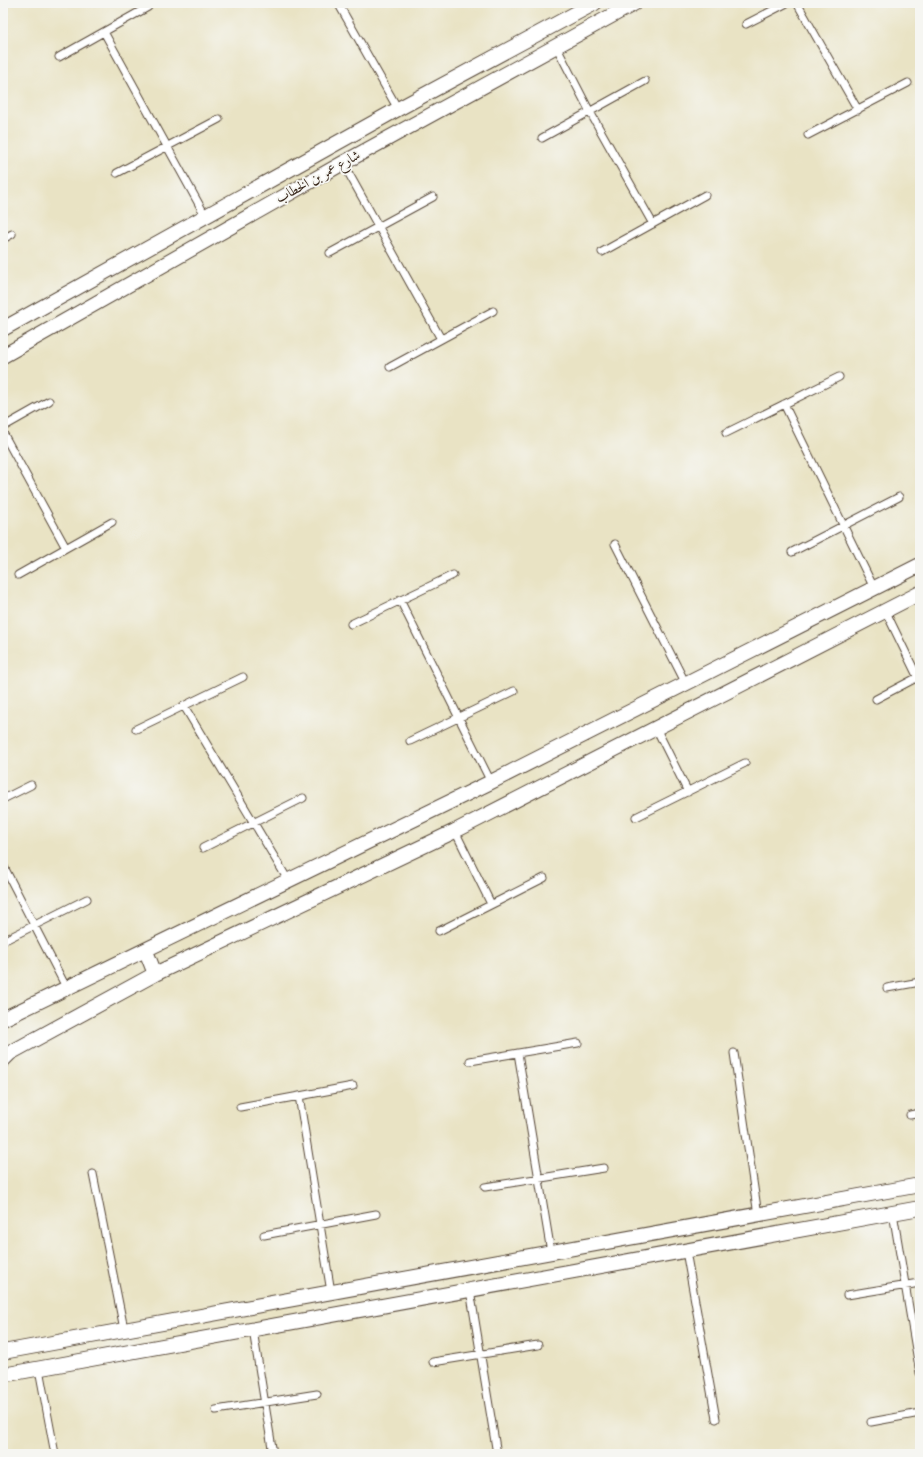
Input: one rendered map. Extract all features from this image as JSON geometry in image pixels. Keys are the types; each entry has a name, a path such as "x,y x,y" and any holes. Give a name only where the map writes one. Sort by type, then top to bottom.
{"street":[{"name":"شارع عمر بن الخطاب","path":"3,329 206,217 579,7 594,3"},
{"name":"شارع عمر بن الخطاب","path":"3,356 343,163 635,3"},
{"path":"3,1019 146,951 288,880 491,782 920,565"},
{"path":"3,1060 10,1053 156,974 455,831 920,593"},
{"path":"146,951 156,974"},
{"path":"4,1350 124,1330 920,1185"},
{"path":"3,1375 920,1208"},
{"path":"172,1321 176,1344"}],"lane":[{"path":"338,3 398,109"},
{"path":"746,24 787,3"},
{"path":"798,3 858,110"},
{"path":"59,57 148,7"},
{"path":"104,32 206,217"},
{"path":"556,46 590,112 653,224"},
{"path":"542,138 645,82"},
{"path":"808,135 908,83"},
{"path":"117,173 219,119"},
{"path":"343,163 441,339"},
{"path":"602,252 705,196"},
{"path":"330,253 433,197"},
{"path":"3,239 12,234"},
{"path":"390,367 493,311"},
{"path":"726,433 839,377"},
{"path":"3,427 49,401"},
{"path":"784,404 874,588"},
{"path":"3,434 66,548"},
{"path":"792,552 899,497"},
{"path":"18,575 112,522"},
{"path":"614,544 686,684"},
{"path":"351,624 453,575"},
{"path":"400,600 491,782"},
{"path":"876,699 919,678 885,610"},
{"path":"136,729 243,677"},
{"path":"410,741 514,691"},
{"path":"184,706 288,880"},
{"path":"656,728 688,792"},
{"path":"636,817 745,764"},
{"path":"3,799 31,785"},
{"path":"203,848 303,798"},
{"path":"455,831 491,904"},
{"path":"3,864 67,989"},
{"path":"439,930 544,878"},
{"path":"3,942 87,899"},
{"path":"888,988 920,982"},
{"path":"470,1062 578,1043"},
{"path":"518,1053 551,1252"},
{"path":"734,1054 758,1215"},
{"path":"240,1107 353,1086"},
{"path":"299,1096 331,1292"},
{"path":"910,1115 920,1113"},
{"path":"485,1187 604,1168"},
{"path":"93,1174 124,1330"},
{"path":"893,1213 920,1373"},
{"path":"264,1235 376,1214"},
{"path":"686,1251 716,1420"},
{"path":"848,1295 920,1283"},
{"path":"470,1290 497,1454"},
{"path":"253,1330 273,1454"},
{"path":"433,1362 538,1345"},
{"path":"39,1369 55,1454"},
{"path":"216,1410 317,1394"},
{"path":"871,1422 920,1413"}]}
